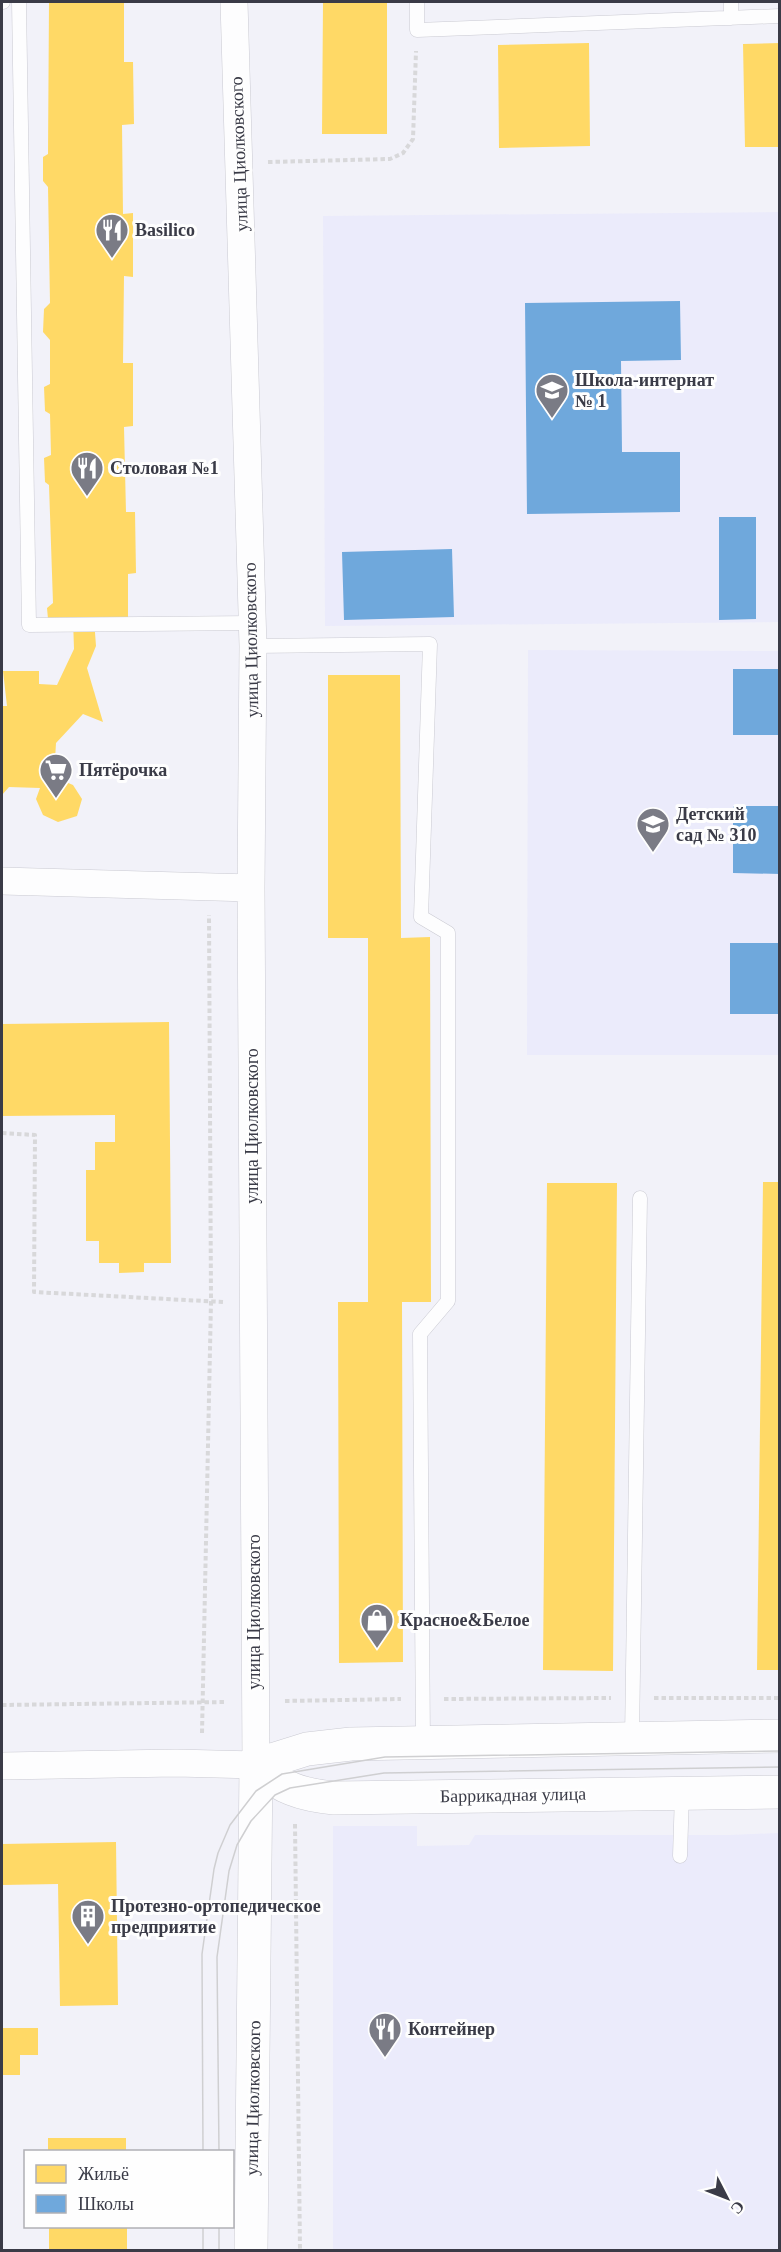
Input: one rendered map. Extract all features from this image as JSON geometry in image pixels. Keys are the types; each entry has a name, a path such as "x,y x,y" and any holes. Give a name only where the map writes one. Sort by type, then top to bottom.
{"street":[{"name":"улица Циолковского","path":"234,2 253,635 251,888 256,1765 251,2250"},
{"path":"2,881 251,888"},
{"path":"2,1766 256,1765 307,1749 351,1744 780,1736"},
{"name":"Баррикадная улица","path":"256,1765 272,1780 290,1788 311,1796 334,1798 780,1792"}],"lane":[{"path":"19,2 29,625 430,644 421,917 448,933 448,1301 420,1334 423,1743"},
{"path":"417,2 417,30 780,16"},
{"path":"731,2 731,18"},
{"path":"632,1739 640,1198"},
{"path":"680,1856 682,1792"}],"path":[{"path":"239,163 390,159 403,153 413,139 415,124 417,30"},
{"path":"202,1764 211,1301 208,886"},
{"path":"2,1133 35,1135 34,1292 253,1304"},
{"path":"291,1701 780,1698"},
{"path":"2,1705 254,1702"},
{"path":"295,1816 300,2250"}],"shaded area":[{"name":"Школа-интернат № 1","path":"779,212 779,622 325,626 323,216"},
{"name":"Детский сад № 310","path":"528,650 779,651 779,1055 527,1055"},
{"path":"333,1826 417,1826 417,1846 469,1845 475,1835 779,1833 779,2250 333,2250"}],"building: Жильё":[{"path":"49,2 124,2 124,62 133,62 134,124 122,125 123,214 133,213 133,277 124,276 123,363 133,363 133,426 124,427 126,512 135,512 136,573 128,574 128,619 94,619 96,646 87,668 103,722 83,714 56,743 54,777 73,785 82,799 77,816 58,822 43,815 36,799 40,788 9,787 2,795 2,706 7,706 3,671 39,671 39,684 57,685 74,649 73,619 48,619 47,608 53,603 49,485 45,482 44,458 51,455 50,414 45,411 44,387 50,384 50,340 43,332 44,309 50,303 48,187 43,181 43,157 48,154"},
{"path":"323,2 387,2 387,134 322,134"},
{"path":"589,43 590,146 499,148 498,45"},
{"path":"780,43 780,147 745,147 743,44"},
{"path":"328,675 400,675 401,938 430,937 431,1302 402,1302 403,1662 339,1663 338,1302 368,1302 368,938 328,938"},
{"path":"169,1022 171,1263 144,1263 144,1272 119,1273 119,1263 99,1263 99,1241 86,1241 86,1170 95,1170 95,1142 115,1142 115,1115 2,1116 2,1024"},
{"path":"763,1182 780,1182 780,1670 757,1670"},
{"path":"547,1183 617,1183 613,1671 543,1670"},
{"name":"Протезно-ортопедическое предприятие","path":"116,1842 118,2005 60,2006 58,1884 2,1885 2,1844"},
{"path":"2,2028 38,2028 38,2055 20,2055 20,2075 2,2075"},
{"path":"48,2138 126,2138 126,2150 48,2150"},
{"path":"49,2228 127,2228 127,2250 49,2250"}],"building: Школы":[{"path":"680,301 681,360 621,361 622,452 680,452 680,512 527,514 525,303"},
{"path":"719,517 756,517 756,619 719,620"},
{"path":"452,549 454,617 344,620 342,552"},
{"path":"733,669 780,669 780,735 733,735"},
{"path":"733,806 780,806 780,874 733,873"},
{"path":"730,943 780,943 780,1014 730,1014"}],"tram line":[{"path":"203,2150 202,1954 214,1869 230,1825 256,1791 282,1774 385,1757 780,1751"},
{"path":"219,2150 217,1957 229,1871 237,1845 251,1821 275,1795 290,1788 384,1773 780,1767"},
{"path":"203,2228 203,2250"},
{"path":"219,2228 219,2250"}],"place":[{"name":"Basilico","path":"112,259"},
{"name":"Школа-интернат № 1","path":"552,419"},
{"name":"Столовая №1","path":"87,497"},
{"name":"Пятёрочка","path":"56,799"},
{"name":"Детский сад № 310","path":"653,853"},
{"name":"Красное&Белое","path":"377,1649"},
{"name":"Протезно-ортопедическое предприятие","path":"88,1945"},
{"name":"Контейнер","path":"385,2058"}]}
